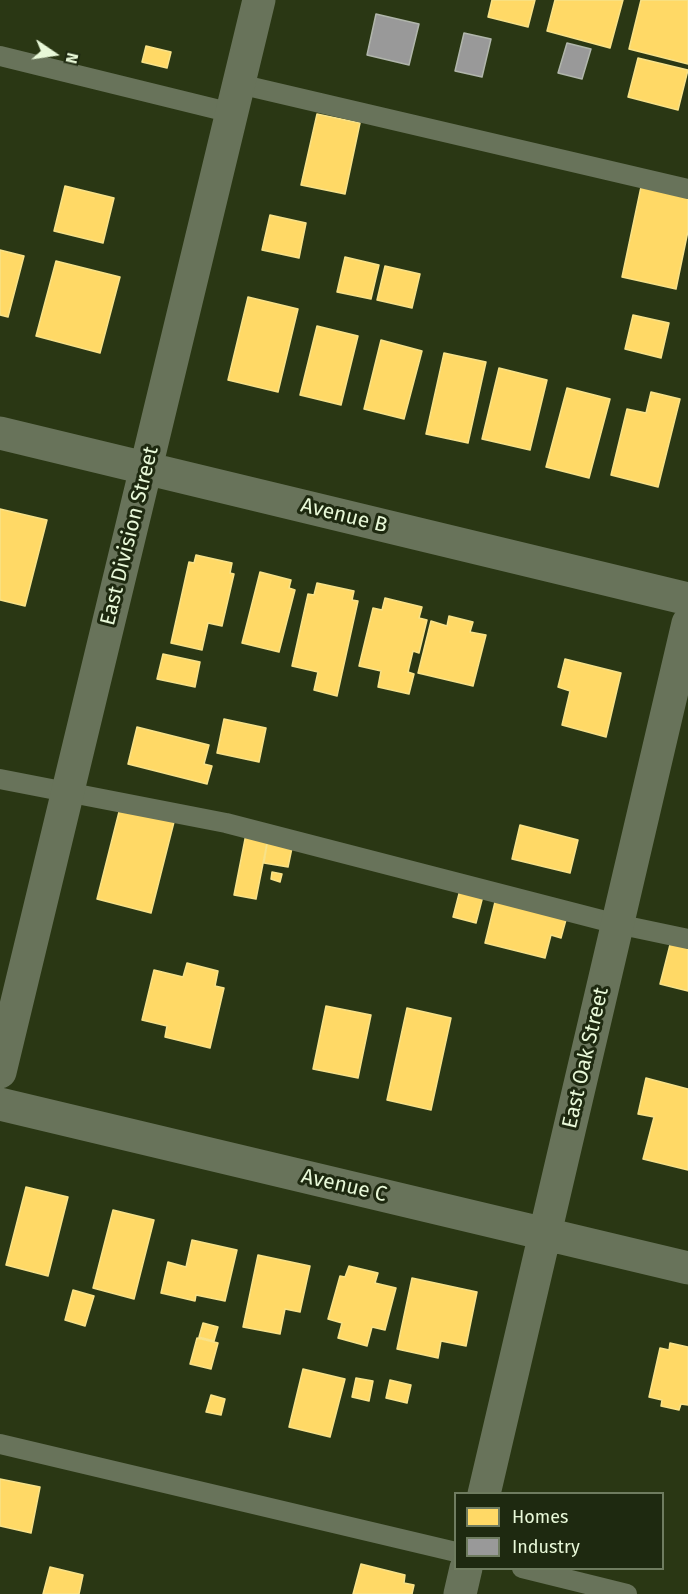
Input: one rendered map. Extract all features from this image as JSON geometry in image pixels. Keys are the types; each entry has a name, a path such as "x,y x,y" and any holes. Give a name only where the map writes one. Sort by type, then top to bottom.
{"street":[{"name":"East Division Street","path":"0,1072 259,0"},
{"name":"Avenue B","path":"0,433 688,599"},
{"name":"East Oak Street","path":"484,1492 688,623"},
{"name":"Avenue C","path":"0,1104 688,1268"},
{"path":"460,1594 466,1570"}],"lane":[{"path":"0,56 235,98 688,189"},
{"path":"0,779 226,822 617,924 688,939"},
{"path":"0,1444 454,1552"},
{"path":"526,1570 627,1594"}],"building: Homes":[{"path":"492,0 535,0 528,27 488,17"},
{"path":"555,0 623,0 610,48 547,31"},
{"path":"641,0 688,0 688,64 629,49"},
{"path":"146,46 171,52 167,68 142,62"},
{"path":"638,58 688,70 678,110 628,97"},
{"path":"317,114 360,123 345,194 301,185"},
{"path":"65,186 114,198 103,243 54,231"},
{"path":"641,187 688,198 688,231 676,289 622,277"},
{"path":"270,215 306,223 299,258 262,250"},
{"path":"0,250 24,256 8,317 0,315"},
{"path":"345,257 379,265 371,299 337,292"},
{"path":"56,261 120,277 100,353 36,336"},
{"path":"385,266 420,274 412,308 377,300"},
{"path":"248,297 298,309 278,392 228,380"},
{"path":"633,315 669,323 661,358 625,349"},
{"path":"317,326 358,336 341,405 300,395"},
{"path":"381,340 422,351 404,419 364,409"},
{"path":"444,353 486,362 468,443 426,434"},
{"path":"499,368 547,380 530,450 482,439"},
{"path":"567,388 610,399 589,478 546,467"},
{"path":"651,392 680,399 658,487 611,475 627,409 646,413"},
{"path":"0,509 47,520 25,606 0,600"},
{"path":"196,555 232,563 230,573 234,574 222,626 208,623 202,650 171,643 189,562 194,563"},
{"path":"260,572 291,580 289,588 295,590 279,652 242,643"},
{"path":"317,583 354,591 352,600 358,601 337,696 314,690 318,672 292,666 308,594 314,595"},
{"path":"385,598 422,607 419,618 427,620 419,653 413,651 408,672 414,674 409,694 378,687 381,671 359,666 373,608 382,610"},
{"path":"449,616 473,622 470,632 486,635 473,686 418,673 431,621 447,626"},
{"path":"163,654 200,662 195,687 157,679"},
{"path":"565,659 621,673 606,737 562,725 570,691 558,687"},
{"path":"224,719 266,728 259,762 217,753"},
{"path":"137,727 209,745 204,764 212,766 207,784 128,764"},
{"path":"122,800 176,814 151,913 97,899"},
{"path":"520,825 578,840 570,873 512,859"},
{"path":"246,834 268,838 256,899 234,895"},
{"path":"268,838 293,843 288,867 264,863"},
{"path":"272,872 282,874 280,882 271,879"},
{"path":"461,886 484,892 476,923 453,917"},
{"path":"496,898 567,916 561,938 551,935 545,958 485,943"},
{"path":"674,929 688,933 688,991 660,984"},
{"path":"187,963 218,971 215,986 224,988 210,1048 165,1037 167,1026 142,1020 154,970 183,977"},
{"path":"326,1006 371,1015 358,1078 313,1069"},
{"path":"407,1008 451,1018 431,1110 387,1100"},
{"path":"646,1078 688,1089 688,1170 643,1159 654,1117 638,1114"},
{"path":"26,1187 68,1197 48,1276 6,1265"},
{"path":"113,1210 154,1220 134,1299 93,1288"},
{"path":"192,1240 237,1250 225,1301 196,1295 195,1301 161,1293 168,1262 186,1267"},
{"path":"258,1255 310,1266 300,1312 285,1309 280,1334 243,1327"},
{"path":"349,1266 378,1273 375,1283 396,1288 385,1330 372,1327 367,1346 338,1338 342,1323 328,1319 340,1276 345,1277"},
{"path":"412,1278 477,1292 466,1346 441,1341 438,1358 397,1349"},
{"path":"73,1290 94,1296 85,1326 65,1320"},
{"path":"203,1323 218,1327 214,1341 199,1337"},
{"path":"197,1338 218,1343 211,1369 190,1364"},
{"path":"670,1343 688,1347 688,1405 681,1404 679,1410 661,1406 662,1400 649,1397 660,1348 669,1350"},
{"path":"303,1369 345,1379 330,1437 289,1427"},
{"path":"356,1378 373,1381 369,1401 352,1397"},
{"path":"390,1380 411,1385 407,1403 386,1398"},
{"path":"211,1395 225,1399 221,1415 206,1412"},
{"path":"0,1479 40,1487 31,1533 0,1526"},
{"path":"361,1564 405,1575 404,1583 414,1585 412,1594 353,1594"},
{"path":"50,1567 83,1575 79,1594 43,1594"}],"building: Industry":[{"path":"376,14 419,24 409,65 367,55"},
{"path":"464,33 491,39 482,77 455,71"},
{"path":"567,43 591,49 582,79 558,73"}]}
